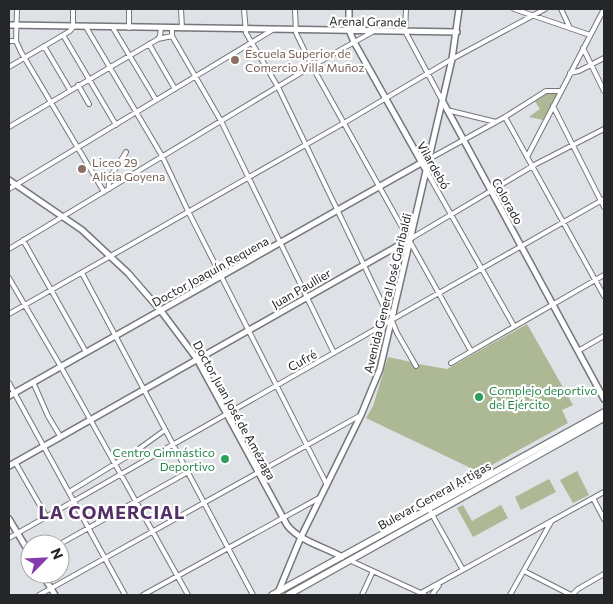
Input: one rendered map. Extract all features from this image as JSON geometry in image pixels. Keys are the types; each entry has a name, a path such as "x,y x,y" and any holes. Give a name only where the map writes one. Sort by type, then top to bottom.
{"main road":[{"name":"Bulevar General Artigas","path":"288,595 350,561 430,512 604,412"},
{"name":"Bulevar General Artigas","path":"276,595 342,557 604,418"},
{"path":"321,577 327,570 341,562 342,557"}],"street":[{"path":"17,9 16,41 24,58 104,192"},
{"path":"9,67 73,27 73,9"},
{"path":"129,9 129,28"},
{"path":"182,9 182,28"},
{"path":"244,9 245,29 278,88 386,311 388,319 386,324"},
{"path":"295,9 296,33 312,66 472,351"},
{"name":"Vilardebó","path":"349,9 349,30 354,42 514,326"},
{"name":"Colorado","path":"406,9 405,31 604,399"},
{"name":"Avenida General José Garibaldi","path":"276,595 301,537 361,415 380,369 443,102 452,59 459,9"},
{"path":"514,9 590,35"},
{"path":"9,314 248,176 344,123 452,59 545,9"},
{"path":"561,9 570,28"},
{"path":"527,157 604,9"},
{"name":"Arenal Grande","path":"9,26 456,32"},
{"path":"86,27 162,156 221,277 327,485"},
{"path":"113,28 156,100"},
{"path":"158,39 160,28"},
{"path":"172,28 172,36 194,78 221,122 334,353"},
{"path":"9,189 274,29"},
{"path":"9,249 312,66 374,31"},
{"path":"63,35 116,124"},
{"path":"9,126 158,39 172,36"},
{"path":"9,41 16,41"},
{"path":"149,44 175,89"},
{"path":"44,46 70,90"},
{"path":"583,48 604,91"},
{"path":"570,73 604,58"},
{"path":"78,86 89,104"},
{"path":"429,159 505,117 546,91 561,91"},
{"path":"553,106 604,207"},
{"path":"447,110 496,122"},
{"path":"505,117 604,296"},
{"name":"Juan Paullier","path":"9,466 306,296 410,239 532,166 604,128"},
{"path":"109,189 108,184 126,152"},
{"name":"Doctor Joaquín Requena","path":"11,394 421,163"},
{"name":"Doctor Juan José de Amézaga","path":"9,180 82,230 128,273 161,311 197,359 289,529 342,557"},
{"name":"Cufré","path":"9,538 602,200"},
{"path":"24,240 86,352"},
{"path":"82,273 253,595"},
{"path":"451,362 604,275"},
{"path":"9,278 61,367 188,595"},
{"path":"386,311 389,313 394,312"},
{"path":"392,320 416,366"},
{"path":"389,334 397,332"},
{"path":"578,351 604,336"},
{"path":"33,382 60,436"},
{"path":"9,383 11,394 70,492 125,595"},
{"path":"39,595 361,415"},
{"path":"70,492 136,451 165,430"},
{"path":"15,462 46,516"},
{"path":"70,538 188,472"},
{"path":"342,557 423,594 604,492"},
{"path":"143,595 321,496"},
{"path":"593,498 604,519"},
{"path":"430,512 463,570"},
{"path":"9,519 20,538"},
{"path":"510,595 552,520"},
{"path":"362,595 373,571"},
{"path":"524,571 572,595 578,589 604,574"},
{"path":"305,578 309,584"},
{"path":"432,595 442,582"},
{"path":"48,584 55,595"}],"green space":[{"path":"556,92 557,95 543,120 529,117 540,109 534,100 546,93"},
{"name":"Complejo deportivo del Ejército","path":"527,324 573,405 562,410 568,423 479,472 366,418 373,406 388,357 411,362 415,369 418,364 447,369"},
{"path":"577,471 589,495 573,503 560,480"},
{"path":"549,479 556,492 521,510 515,497"},
{"path":"463,505 472,521 501,505 508,518 473,537 457,508"}],"place":[{"name":"Escuela Superior de Comercio Villa Muñoz","path":"235,60"},
{"name":"Liceo 29 Alicia Goyena","path":"82,169"},
{"name":"Complejo deportivo del Ejército","path":"479,397"},
{"name":"Centro Gimnástico Deportivo","path":"225,459"}],"district":[{"name":"LA COMERCIAL","path":"112,512"}]}
